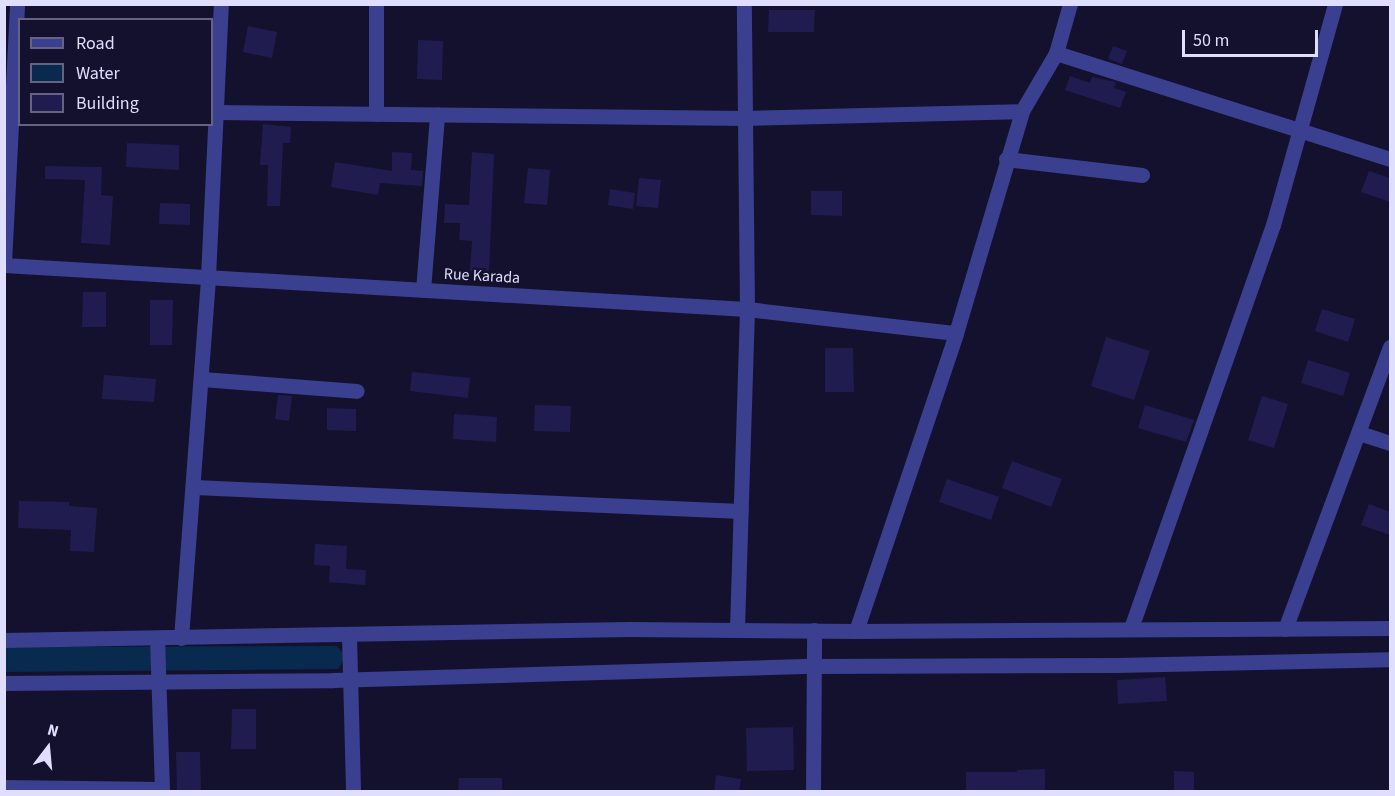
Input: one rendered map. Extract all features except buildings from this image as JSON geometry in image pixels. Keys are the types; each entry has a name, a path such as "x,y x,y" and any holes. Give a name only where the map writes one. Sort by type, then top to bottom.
{"street":[{"path":"4,264 17,4"},
{"path":"181,638 202,379 218,112 221,4"},
{"path":"376,4 376,114"},
{"path":"737,628 747,309 744,4"},
{"path":"856,631 956,333 1022,111 1056,53 1070,4"},
{"path":"1131,628 1273,225 1335,4"},
{"path":"1056,53 1300,128 1390,159"},
{"path":"218,112 745,118 1022,111"},
{"path":"423,290 437,115"},
{"path":"1006,159 1142,175"},
{"name":"Rue Karada","path":"4,264 747,309 956,333"},
{"path":"1285,629 1390,347"},
{"path":"202,379 357,391"},
{"path":"1359,433 1390,443"},
{"path":"194,487 740,511"},
{"path":"4,640 157,642 181,638 238,635 349,636 737,628 856,631 1390,628"},
{"path":"813,792 814,630"},
{"path":"349,636 353,792"},
{"path":"4,787 162,790 157,642"},
{"path":"4,683 158,678 350,678 812,666 1115,665 1390,659"}],"water":[{"path":"337,646 346,657 338,669 5,672 4,647"}]}
